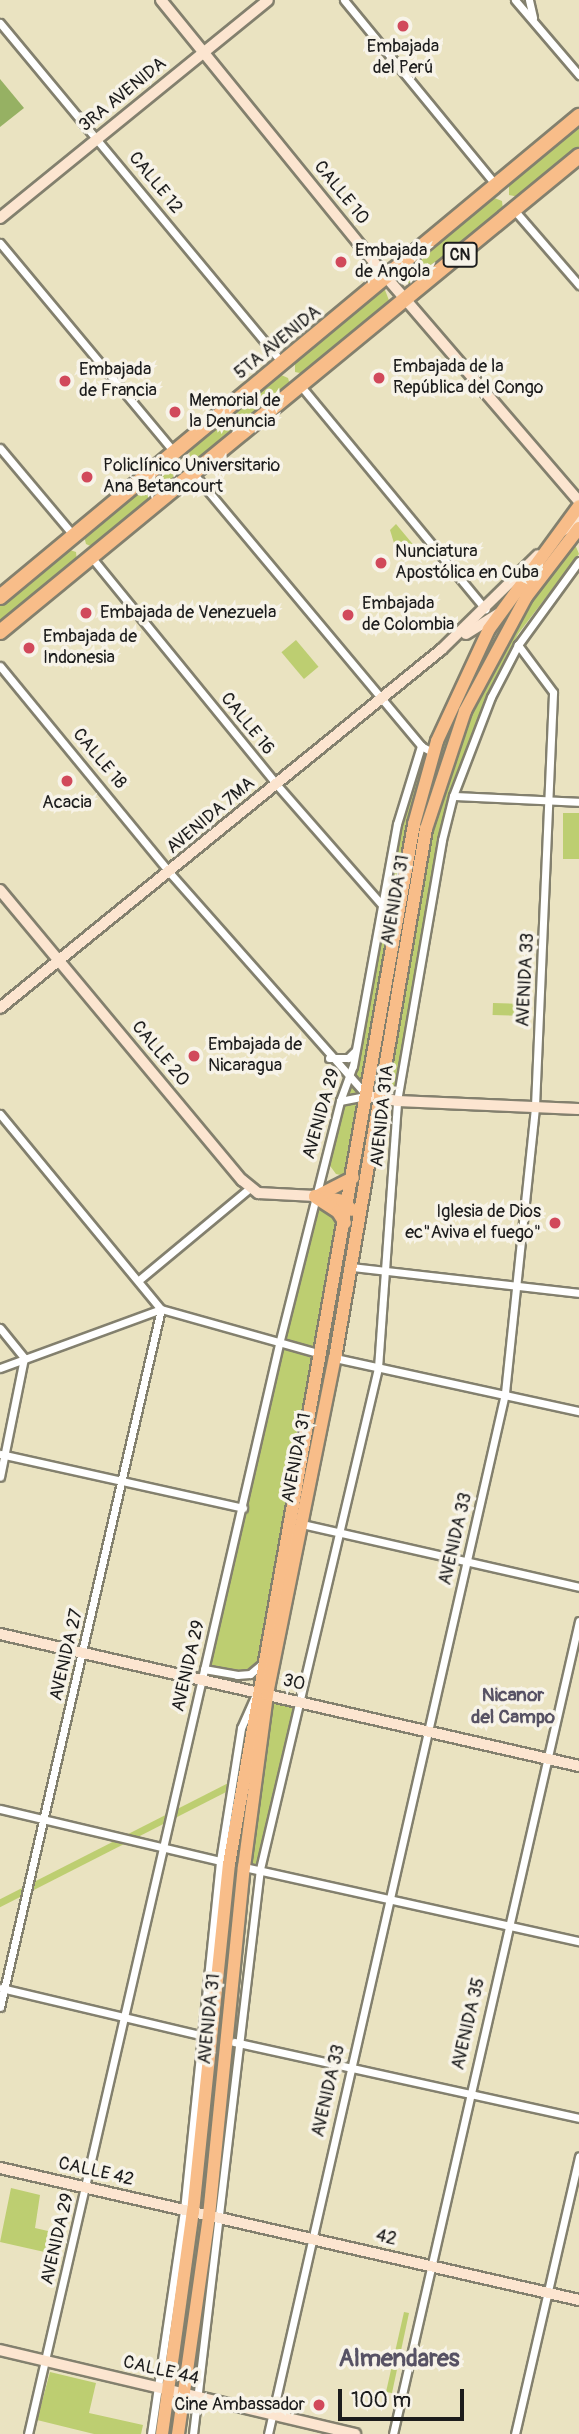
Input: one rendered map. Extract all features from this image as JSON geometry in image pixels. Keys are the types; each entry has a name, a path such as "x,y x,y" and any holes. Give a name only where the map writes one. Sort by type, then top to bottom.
{"highway":[{"name":"5TA AVENIDA","path":"0,597 579,116"},
{"name":"CN","path":"0,632 579,156"}],"main road":[{"name":"CALLE 10","path":"161,0 387,278 579,504"},
{"name":"3RA AVENIDA","path":"0,218 268,0"},
{"name":"AVENIDA 31","path":"178,2434 215,2217 232,2042 244,1867 262,1693 262,1664 322,1354 352,1224 414,824 434,753 454,698 501,612 579,504"},
{"name":"AVENIDA 31","path":"556,536 579,520"},
{"name":"AVENIDA 31","path":"162,2434 165,2390 189,2211 225,1862 302,1524 335,1358 352,1267 352,1224 348,1205 373,1097 426,829 465,711 526,597 579,528"},
{"name":"AVENIDA 7MA","path":"0,1008 170,873 442,649 556,536"},
{"name":"AVENIDA 7MA","path":"442,649 526,597"},
{"name":"CALLE 20","path":"0,890 250,1188"},
{"path":"373,1097 397,1101 579,1109"},
{"path":"315,1196 353,1178"},
{"path":"250,1188 270,1195 315,1196 348,1205"},
{"path":"315,1196 352,1224"},
{"name":"30","path":"0,1634 84,1653 203,1674 302,1703 579,1766"},
{"name":"CALLE 42","path":"0,2168 189,2211"},
{"name":"42","path":"189,2211 579,2300"},
{"name":"CALLE 44","path":"0,2350 355,2434"}],"street":[{"path":"344,0 496,186"},
{"path":"515,0 579,75"},
{"path":"528,0 533,18 546,36"},
{"name":"CALLE 12","path":"0,23 283,364"},
{"path":"515,211 579,285"},
{"path":"0,243 175,452"},
{"path":"300,385 485,609"},
{"path":"0,448 74,536"},
{"path":"192,473 421,746 434,753"},
{"name":"CALLE 16","path":"92,558 277,785 383,906"},
{"name":"AVENIDA 31A","path":"302,1703 338,1532 378,1368 397,1101 453,796 491,697 518,645 579,561"},
{"name":"AVENIDA 33","path":"268,2434 505,1393 519,1285 535,1106 553,692 518,645"},
{"name":"CALLE 18","path":"0,666 170,873 347,1078"},
{"name":"AVENIDA 29","path":"27,2434 279,1344 315,1196 356,1050 397,824 421,746"},
{"path":"453,796 579,802"},
{"path":"329,1058 348,1058 356,1050"},
{"path":"347,1078 373,1097"},
{"path":"340,1101 373,1097"},
{"path":"0,1114 161,1309"},
{"path":"139,1280 250,1188"},
{"path":"352,1267 579,1293"},
{"path":"0,1368 161,1309 322,1354"},
{"name":"AVENIDA 27","path":"0,2007 2,1989 84,1653 161,1309"},
{"path":"0,1328 24,1358"},
{"path":"0,1477 24,1358"},
{"path":"335,1358 579,1411"},
{"path":"3,1454 243,1508"},
{"path":"302,1524 579,1587"},
{"name":"AVENIDA 35","path":"393,2434 429,2266 579,1621"},
{"path":"203,1674 250,1674 262,1664"},
{"name":"AVENIDA 31","path":"232,2042 260,1870 302,1703"},
{"path":"0,1809 225,1862"},
{"path":"244,1867 579,1941"},
{"path":"2,1989 207,2036"},
{"path":"232,2042 351,2065 579,2118"},
{"path":"515,2434 579,2156"},
{"name":"AVENIDA 31","path":"193,2434 200,2398 215,2217"},
{"name":"AVENIDA 31","path":"151,2434 165,2390"}],"green space":[{"path":"0,79 24,108 0,127"},
{"path":"579,125 579,147 519,197 509,195 509,184"},
{"path":"492,197 502,201 503,210 414,285 408,283 405,269"},
{"path":"380,290 385,290 390,303 305,374 295,372 295,361"},
{"path":"279,374 288,378 290,385 198,459 190,459 189,448"},
{"path":"172,464 181,466 181,474 95,548 86,544 84,536"},
{"path":"396,524 416,548 409,552 394,543 390,530"},
{"path":"574,542 579,554 518,634 491,690 450,795 393,1098 384,1096 432,832 450,769 470,714 514,629"},
{"path":"67,549 76,552 77,562 0,626 0,605"},
{"path":"510,611 465,698 429,801 372,1093 419,826 441,747 461,696"},
{"path":"296,640 318,667 304,679 281,652"},
{"path":"421,746 434,753 353,1178 336,1174 325,1159 353,1066 397,824"},
{"path":"563,813 579,813 579,859 563,859"},
{"path":"493,1003 522,1004 522,1016 493,1015"},
{"path":"371,1100 374,1100 356,1211 353,1208"},
{"path":"315,1196 342,1201 262,1664 245,1670 204,1669"},
{"path":"352,1216 354,1220 288,1572 296,1509"},
{"path":"267,1694 302,1703 260,1867 244,1867"},
{"path":"248,1773 251,1779 0,1907 0,1899"},
{"path":"11,2188 40,2195 35,2228 61,2234 58,2255 0,2242"},
{"path":"197,2224 201,2224 181,2381 179,2380"},
{"path":"404,2312 409,2313 392,2393 386,2392"},
{"path":"50,2372 96,2383 89,2413 143,2425 141,2434 94,2434 37,2420"}],"place":[{"name":"Embajada del Perú","path":"403,26"},
{"name":"Embajada de Angola","path":"341,262"},
{"name":"Embajada de la República del Congo","path":"379,378"},
{"name":"Embajada de Francia","path":"65,381"},
{"name":"Memorial de la Denuncia","path":"175,412"},
{"name":"Policlínico Universitario Ana Betancourt","path":"87,477"},
{"name":"Nunciatura Apostólica en Cuba","path":"381,563"},
{"name":"Embajada de Venezuela","path":"86,613"},
{"name":"Embajada de Colombia","path":"348,615"},
{"name":"Embajada de Indonesia","path":"29,648"},
{"name":"Acacia","path":"67,781"},
{"name":"Embajada de Nicaragua","path":"194,1056"},
{"name":"Iglesia de Dios ec\"Aviva el fuego\"","path":"555,1223"},
{"name":"Cine Ambassador","path":"319,2405"}],"district":[{"name":"Nicanor del Campo","path":"513,1707"},
{"name":"Almendares","path":"399,2359"}]}
